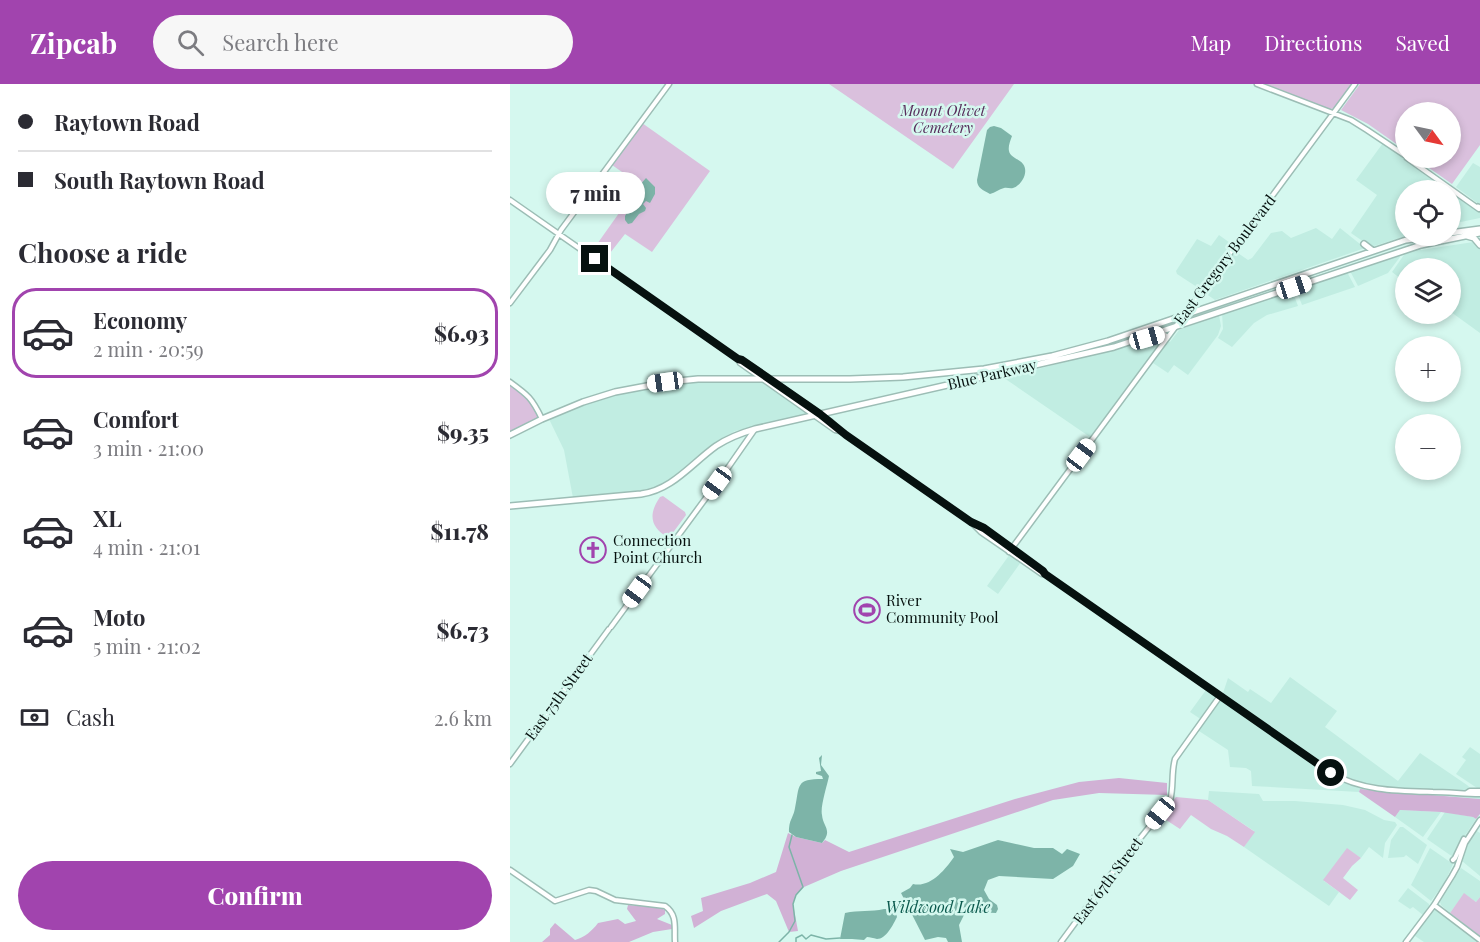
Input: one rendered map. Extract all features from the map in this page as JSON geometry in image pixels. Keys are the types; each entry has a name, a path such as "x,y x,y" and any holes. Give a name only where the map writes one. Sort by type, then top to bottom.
{"highway":[{"name":"Blue Parkway","path":"1461,232 1480,231"},
{"name":"Blue Parkway","path":"510,506 655,491 675,480 724,441 755,429 1093,352 1379,258 1480,231"},
{"path":"1466,236 1474,238 1480,245"},
{"path":"1364,244 1379,258"},
{"name":"Blue Parkway","path":"510,435 583,402 640,386 685,380 882,378 937,374 984,369 1074,351 1395,244"},
{"path":"1367,262 1372,258 1373,251"},
{"path":"1280,291 1293,279"},
{"path":"1140,338 1161,334 1167,337"},
{"path":"749,379 752,374 751,370"},
{"path":"830,422 831,412"}],"main road":[{"path":"510,303 669,84"},
{"path":"1257,84 1333,113 1367,130 1395,149"},
{"name":"East Gregory Boulevard","path":"1011,550 1354,84"},
{"path":"1422,168 1479,208"},
{"path":"510,200 742,360 840,431"},
{"path":"738,359 740,363 766,378"},
{"path":"510,382 530,396 543,419"},
{"path":"818,415 971,522 984,528 1011,550 1331,773 1345,780 1375,788 1480,793"},
{"name":"East 75th Street","path":"510,764 708,497 755,429"},
{"name":"East 67th Street","path":"1061,942 1170,801 1175,759 1220,696"},
{"path":"1406,942 1457,867 1463,847 1480,820"},
{"path":"1453,860 1466,837 1470,835"},
{"path":"510,870 555,901 589,890 615,900 665,906 674,916 675,942"},
{"path":"1434,904 1480,940"}],"shaded area":[{"path":"1383,143 1395,151 1395,168 1419,168 1436,180 1395,180 1395,239 1371,247 1351,233 1377,195 1356,180"},
{"path":"1473,163 1480,167 1480,205 1461,191 1461,180"},
{"path":"1461,199 1480,212 1480,218 1461,222"},
{"path":"1316,228 1332,239 1340,228 1365,248 1215,300 1205,293 1235,251 1248,260 1271,233 1282,231 1291,238"},
{"path":"1219,235 1233,245 1200,289 1177,274 1176,271 1197,239 1211,246"},
{"path":"1480,241 1480,333 1461,319 1461,258 1402,258 1406,252 1419,248 1421,250 1461,246 1461,244"},
{"path":"1399,255 1400,257 1395,258 1395,264 1388,273 1358,286 1350,271"},
{"path":"1347,272 1355,287 1302,305 1296,289"},
{"path":"1292,290 1298,306 1267,315 1254,323 1232,347 1218,338 1223,329 1222,313"},
{"path":"1219,315 1221,326 1218,335 1188,375 1174,365 1168,373 1153,363 1168,341 1170,342 1179,330"},
{"path":"1160,337 1163,339 1090,437 1004,378"},
{"path":"719,382 762,382 809,413 735,431 720,439 672,478 657,487 573,498 564,450 549,419 611,395 644,388"},
{"path":"1010,554 1021,562 998,594 987,586"},
{"path":"1290,677 1337,711 1325,727 1398,781 1420,753 1467,785 1480,799 1360,789 1359,792 1252,786 1251,771 1246,768 1230,767 1228,750 1199,729 1218,702 1228,678 1248,692 1250,689 1271,703"},
{"path":"1206,690 1215,699 1202,720 1190,712"},
{"path":"1470,747 1480,754 1480,790 1456,774 1466,760 1462,757"},
{"path":"1119,778 1167,783 1167,795 1099,793 1053,800 841,871 804,887 796,895 793,904 798,931 789,932 776,901 767,894 721,911 694,928 691,916 703,911 701,898 750,883 776,872 788,833 822,843 825,840 849,852 1015,799 1079,782"},
{"path":"1360,789 1480,799 1480,814 1476,819 1441,812 1400,810 1395,817 1359,792"},
{"path":"1209,791 1259,794 1263,801 1343,805 1365,810 1384,820 1395,822 1397,825 1385,843 1383,858 1369,847 1361,858 1347,849 1324,881 1339,892 1329,906 1244,847 1254,831 1208,800"},
{"path":"1400,810 1441,812 1423,837 1395,817"},
{"path":"1445,812 1476,819 1454,857 1427,839"},
{"path":"1400,827 1427,845 1418,864 1406,855 1388,858 1391,840"},
{"path":"1477,831 1480,833 1480,876 1462,861 1468,844"},
{"path":"1430,848 1453,864 1445,882 1431,901 1411,885"},
{"path":"1461,868 1480,881 1480,897 1476,902 1464,894 1450,913 1440,902"},
{"path":"1408,888 1429,904 1423,915 1413,907 1410,909 1398,901"},
{"path":"628,905 665,910 665,914 657,919 672,925 672,929 653,932 629,942 542,942 550,935 550,929 555,923 575,940 588,933 598,923 618,919 625,924 636,921 627,909"},
{"path":"1434,909 1478,942 1424,942 1415,936"}],"green space":[{"name":"Mount Olivet Cemetery","path":"829,84 1014,84 953,169"},
{"path":"1263,84 1353,84 1336,108 1330,109"},
{"path":"1360,84 1480,84 1480,145 1455,180 1446,180 1429,168 1461,168 1461,102 1395,102 1395,143 1368,124 1341,110"},
{"path":"642,123 710,171 652,252 625,234 603,262 590,254 629,199 635,181 612,165"},
{"path":"510,385 531,403 538,418 510,433"},
{"path":"663,496 686,515 669,538 658,530 653,520 656,503"},
{"path":"1176,797 1208,800 1255,832 1244,847 1191,815 1180,829 1160,816"},
{"path":"1347,848 1361,858 1343,878 1358,890 1350,900 1323,880"},
{"path":"1464,893 1476,902 1480,897 1480,936 1450,913"}],"water":[{"path":"994,126 1012,136 1009,146 1010,153 1023,164 1025,171 1024,178 1016,186 990,194 979,187 977,180 987,130"},
{"path":"646,178 655,187 655,194 650,203 646,201 643,204 645,211 628,224 625,216 639,186"},
{"path":"822,755 821,765 829,776 822,811 827,835 822,843 796,837 789,832 800,785 808,780 823,779 822,776 816,774 821,771 819,758"},
{"name":"Wildwood Lake","path":"998,840 1034,848 1053,848 1062,854 1067,849 1080,854 1073,866 1053,879 999,876 988,880 984,890 989,899 997,905 996,913 976,912 964,915 959,925 962,942 948,942 946,938 938,937 925,940 901,893 913,884 919,885 937,877 954,857 950,849 963,852"},
{"path":"884,909 894,911 897,917 883,937 877,939 867,937 864,940 840,939 845,913"}],"waterway":[{"path":"779,942 789,932 795,921 793,904 796,895 803,887 789,847 792,835"},
{"path":"796,942 796,938 802,935 806,939 811,935 826,939 840,938"}],"place":[{"name":"Connection Point Church","path":"593,550"},
{"name":"River Community Pool","path":"867,610"}],"route":[{"path":"595,259 738,359 769,378 840,431 971,522 984,528 1045,574 1331,773"}]}
